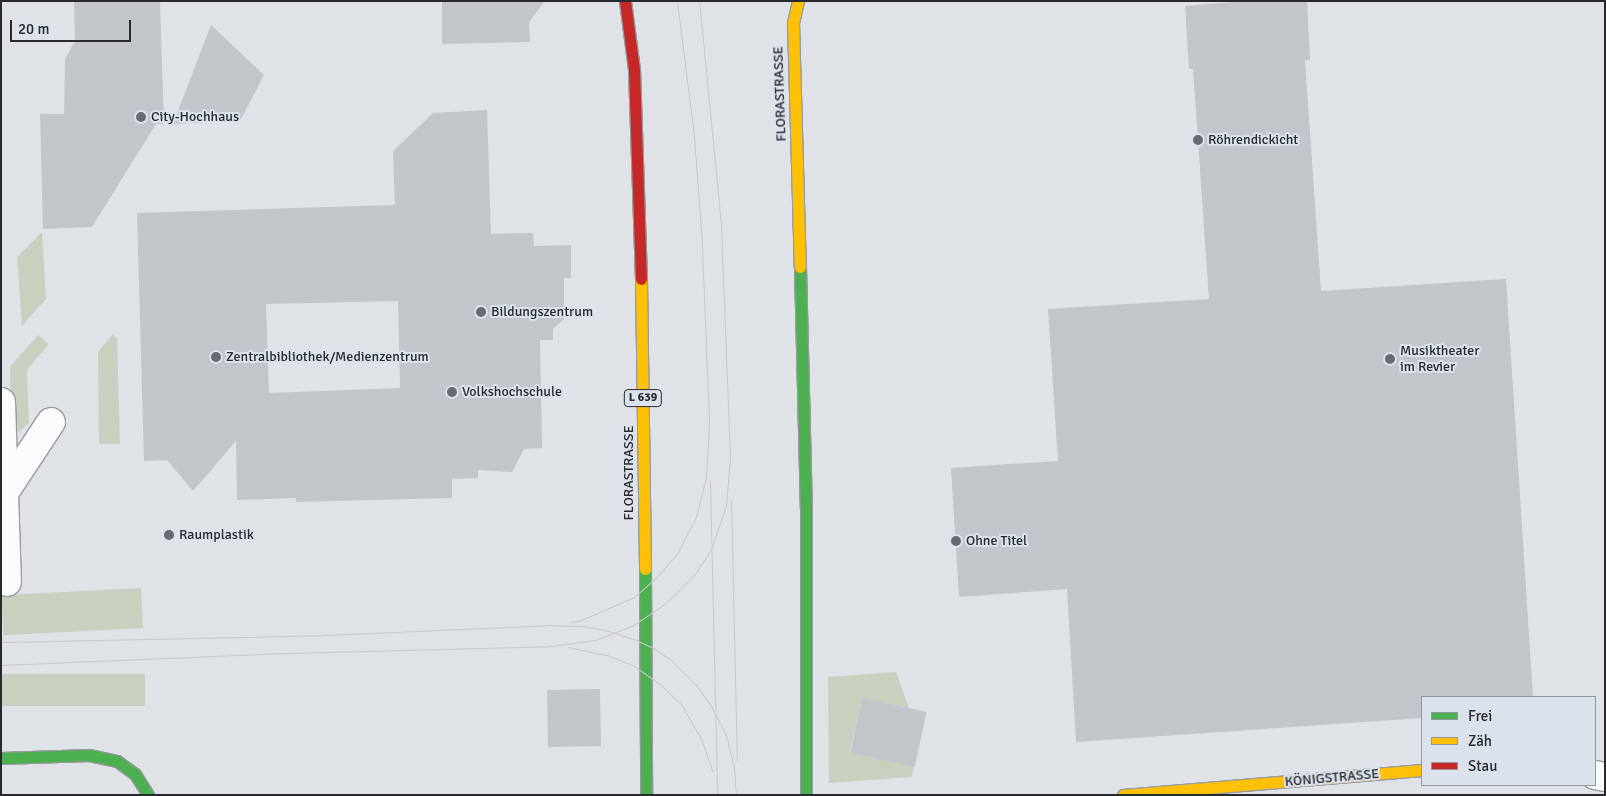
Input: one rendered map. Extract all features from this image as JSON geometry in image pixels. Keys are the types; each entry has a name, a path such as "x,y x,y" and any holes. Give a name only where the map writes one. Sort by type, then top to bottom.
{"main road":[{"name":"FLORASTRASSE","path":"624,1 634,69 640,246 644,449 646,795"},
{"path":"785,1 793,22"},
{"name":"FLORASTRASSE","path":"792,1 806,508 806,795"},
{"name":"FLORASTRASSE","path":"793,22 798,1"},
{"path":"1,758 89,755 117,761 135,774 148,795"},
{"name":"KÖNIGSTRASSE","path":"1123,795 1421,770"}],"street":[{"path":"1,402 7,582"},
{"path":"4,494 51,422"}],"green space":[{"path":"42,232 46,299 22,326 17,257"},
{"path":"113,334 117,338 120,444 99,444 98,352"},
{"path":"38,335 49,344 27,370 29,423 12,438 10,367"},
{"path":"141,588 143,628 3,635 1,595"},
{"path":"896,672 909,708 862,698 850,752 914,766 912,777 829,783 828,677"},
{"path":"1,674 145,674 145,706 1,706"}],"building":[{"name":"City-Hochhaus","path":"74,1 160,1 164,124 156,124 92,227 43,229 40,114 64,114 65,59 75,41"},
{"path":"442,1 545,1 529,22 530,42 442,44"},
{"name":"Musiktheater im Revier","path":"1246,1 1307,1 1310,60 1305,60 1321,291 1506,279 1533,696 1421,696 1421,718 1076,742 1067,589 959,597 951,468 1058,461 1048,309 1209,299 1193,69 1189,69 1185,6"},
{"path":"211,25 264,75 240,121 173,124"},
{"name":"Bildungszentrum","path":"487,110 491,234 533,233 534,246 571,245 571,278 564,278 564,319 553,329 553,340 540,340 542,448 524,449 512,472 478,470 478,478 452,479 452,498 296,502 296,498 237,500 236,441 193,491 167,460 144,461 137,213 395,205 393,151 433,113","holes":["398,301 400,388 269,393 266,304"]},
{"path":"600,689 601,746 548,747 547,690"},
{"path":"862,698 927,712 915,766 850,753"}],"tram line":[{"path":"569,622 579,621 634,597 655,579 677,554 696,517 706,477 709,421 702,243 694,136 677,1"},
{"path":"1,665 288,653 550,646 595,640 632,626 665,604 695,574 711,549 726,506 730,458 721,224 699,1"},
{"path":"710,480 717,795"},
{"path":"731,500 737,760"},
{"path":"1,642 324,635 549,625 581,626 605,630 655,649 671,660 697,686 711,706 726,735 734,767 736,795"},
{"path":"568,647 607,655 634,666 660,684 681,704 701,738 713,772"}],"traffic: fast":[{"path":"800,267 806,508 806,795"},
{"path":"645,569 646,795"},
{"path":"1,758 89,755 117,761 135,774 148,795"}],"traffic: slow":[{"path":"798,1 793,22 800,267"},
{"path":"641,279 645,569"},
{"path":"1123,795 1421,770"}],"traffic: jam":[{"path":"625,1 634,69 641,279"}],"place":[{"name":"City-Hochhaus","path":"141,117"},
{"name":"Röhrendickicht","path":"1198,140"},
{"name":"Bildungszentrum","path":"481,312"},
{"name":"Zentralbibliothek/Medienzentrum","path":"216,357"},
{"name":"Musiktheater im Revier","path":"1390,359"},
{"name":"Volkshochschule","path":"452,392"},
{"name":"Raumplastik","path":"169,535"},
{"name":"Ohne Titel","path":"956,541"}]}
